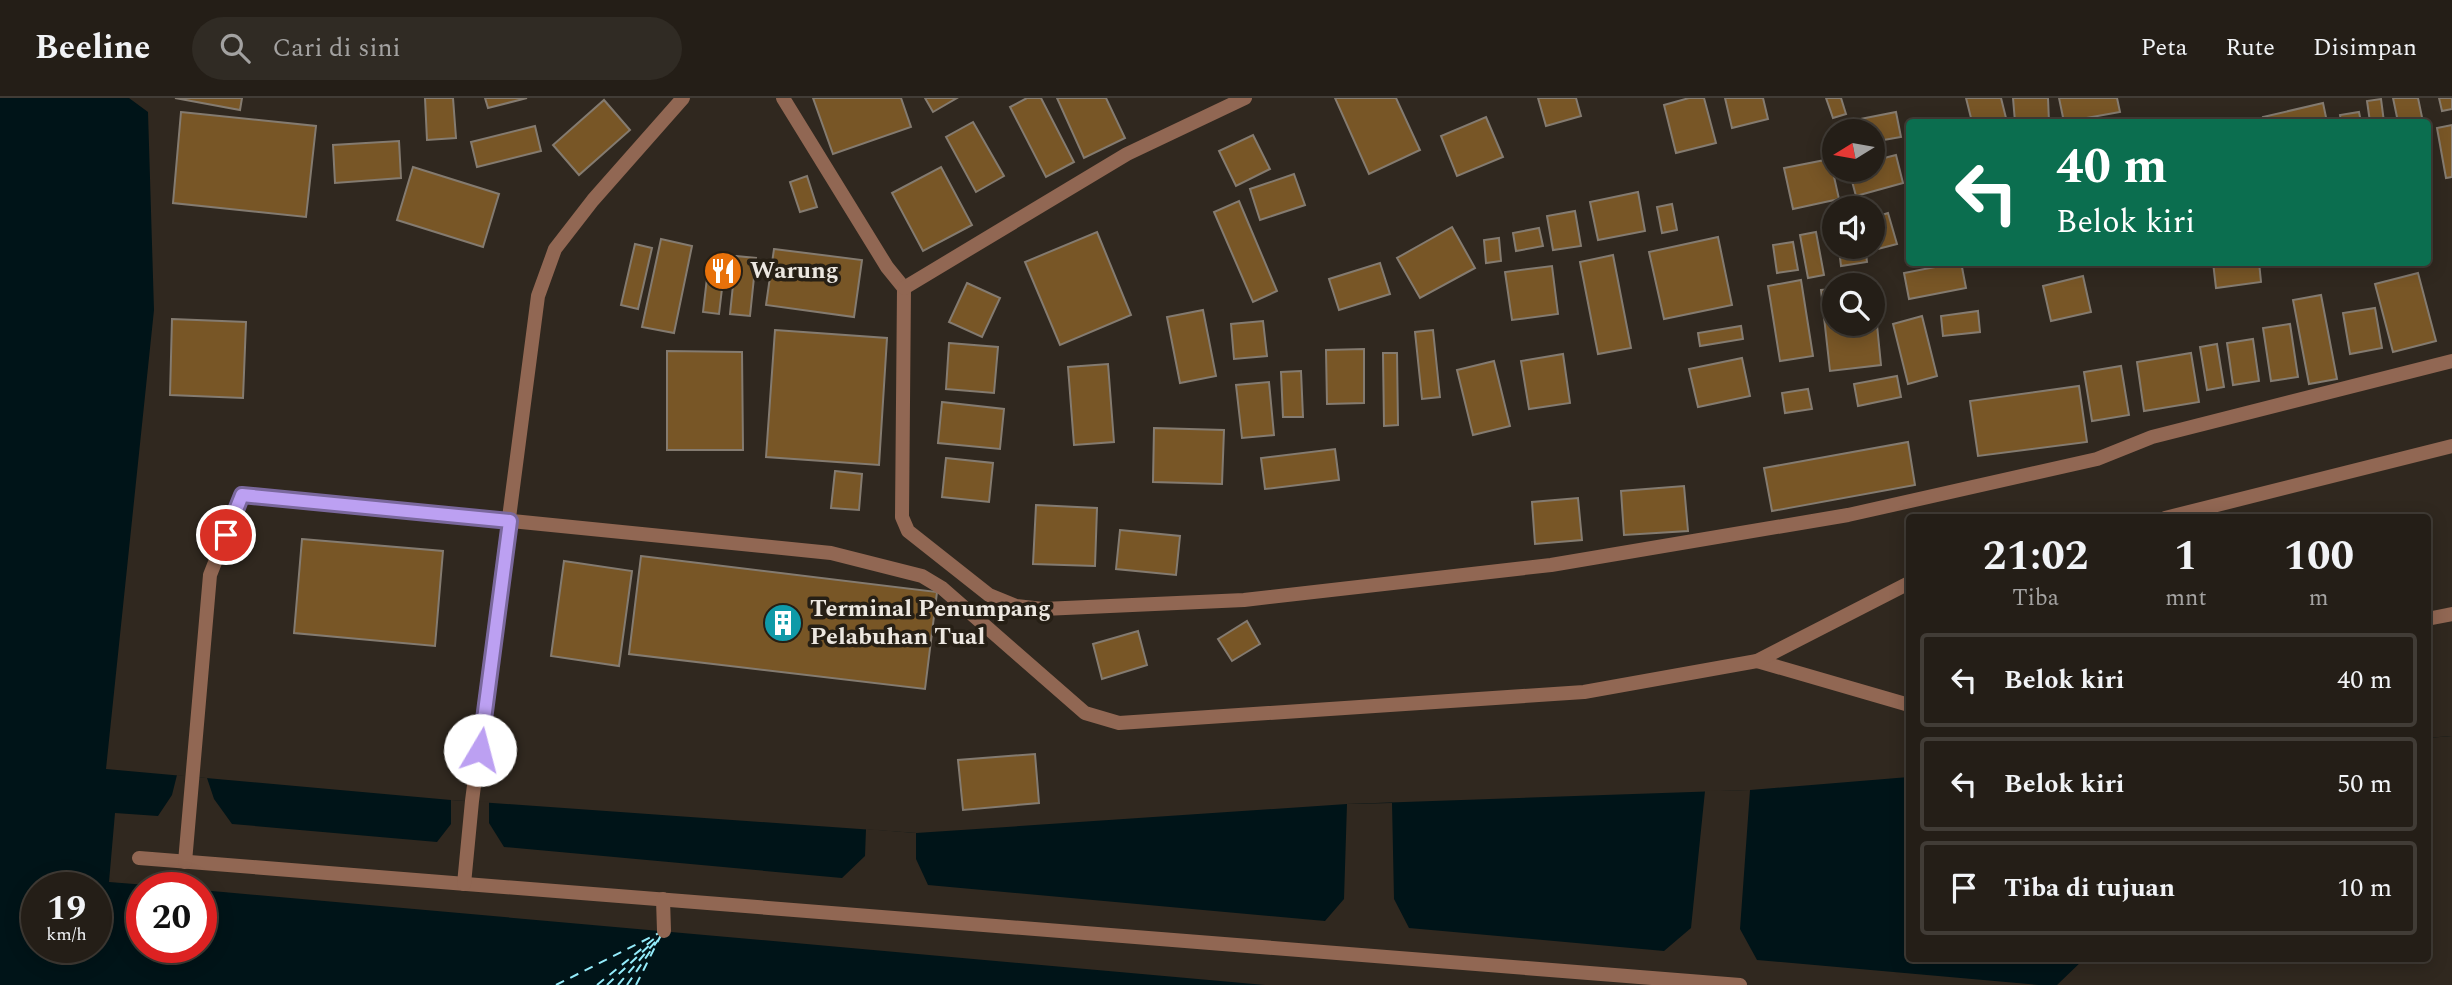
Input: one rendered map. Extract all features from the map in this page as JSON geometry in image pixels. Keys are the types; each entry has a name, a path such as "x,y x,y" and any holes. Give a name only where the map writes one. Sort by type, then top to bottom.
{"street":[{"path":"464,884 472,801 538,296 555,249 593,200 684,98"},
{"path":"783,98 887,267 904,288 902,517 908,531 989,595 1016,607 1043,609 1244,600 1524,569 1848,515 2076,464 2152,437 2452,361"},
{"path":"904,288 1128,154 1245,98"},
{"path":"2215,512 2452,446"},
{"path":"186,862 211,575 242,495 831,553 922,576 942,588 1085,713 1119,723 1584,692 1757,661 1906,585"},
{"path":"2431,618 2452,614"},
{"path":"1757,661 1906,704"},
{"path":"139,858 1740,985"},
{"path":"663,899 664,931"}],"shaded area":[{"path":"0,98 129,98 148,112 154,310 106,769 451,800 916,833 1347,804 1750,790 1906,777 1906,962 2431,962 2431,738 2452,736 2452,985 0,985"}],"pier":[{"path":"2452,736 2452,985 2057,985 2081,962 2431,962 2431,738"},
{"path":"177,775 207,778 214,799 232,824 437,842 451,824 451,800 489,802 489,823 504,847 842,878 865,856 866,829 916,833 916,859 928,885 1325,921 1344,899 1347,804 1392,803 1394,899 1409,928 1664,951 1691,928 1705,791 1750,790 1740,929 1757,960 2039,985 1265,985 217,891 217,872 126,872 126,883 112,882 110,872 115,813 158,816 172,795"}],"building":[{"path":"175,98 242,98 240,110"},
{"path":"425,98 453,98 456,138 427,140"},
{"path":"485,98 527,98 488,108"},
{"path":"813,98 901,98 911,127 833,154"},
{"path":"925,98 957,98 933,112"},
{"path":"1027,98 1041,98 1074,162 1046,177 1010,107"},
{"path":"1057,98 1106,98 1125,138 1084,158"},
{"path":"1335,98 1396,98 1420,150 1369,174"},
{"path":"1538,98 1576,98 1581,116 1546,126"},
{"path":"1689,98 1704,98 1716,143 1676,153 1664,105"},
{"path":"1725,98 1763,98 1768,119 1732,128"},
{"path":"1826,98 1841,98 1846,114 1833,118"},
{"path":"1966,98 2001,98 2006,119 1971,119"},
{"path":"2013,98 2048,98 2049,119 2015,119"},
{"path":"2059,98 2117,98 2120,112 2081,119 2063,119"},
{"path":"2393,98 2418,98 2422,119 2397,119"},
{"path":"2439,98 2452,98 2452,109 2442,111"},
{"path":"2381,99 2384,119 2370,119 2367,101"},
{"path":"604,100 630,130 579,175 553,145"},
{"path":"2323,103 2326,119 2263,119"},
{"path":"181,112 316,126 306,217 173,203"},
{"path":"1896,112 1901,137 1885,140 1885,119 1860,119"},
{"path":"2359,112 2360,119 2341,119 2340,115"},
{"path":"1486,117 1503,157 1457,176 1441,136"},
{"path":"973,122 1004,176 976,192 946,137"},
{"path":"2452,125 2452,177 2446,178 2437,128"},
{"path":"535,126 541,151 477,167 471,142"},
{"path":"1253,135 1270,169 1236,186 1219,151"},
{"path":"399,141 401,178 335,183 333,145"},
{"path":"1896,155 1903,183 1856,196 1852,182 1885,182 1885,158"},
{"path":"1822,161 1822,182 1835,182 1838,196 1822,196 1822,203 1793,209 1784,168"},
{"path":"413,167 499,194 483,247 397,220"},
{"path":"941,167 972,225 923,251 892,193"},
{"path":"1294,174 1305,205 1260,220 1250,189"},
{"path":"807,176 817,207 800,212 790,182"},
{"path":"1638,192 1645,231 1598,240 1590,202"},
{"path":"1239,201 1277,291 1253,302 1214,212"},
{"path":"1672,204 1677,230 1662,233 1657,207"},
{"path":"1575,211 1581,246 1553,250 1547,216"},
{"path":"1888,213 1897,244 1885,247 1885,214"},
{"path":"1452,227 1475,268 1420,298 1397,258"},
{"path":"1539,228 1543,246 1516,251 1513,233"},
{"path":"1097,232 1131,315 1060,345 1025,262"},
{"path":"1816,232 1822,275 1808,278 1800,235"},
{"path":"1718,237 1732,305 1664,319 1649,252"},
{"path":"1499,238 1501,261 1486,263 1484,240"},
{"path":"661,239 692,246 674,333 642,327"},
{"path":"1793,242 1798,270 1777,273 1773,245"},
{"path":"635,244 652,248 638,309 621,305"},
{"path":"774,249 862,260 854,317 766,305"},
{"path":"1613,255 1631,348 1598,354 1580,262"},
{"path":"736,256 756,258 750,316 730,314"},
{"path":"1840,259 1867,259 1867,262 1841,266"},
{"path":"709,261 725,263 719,314 703,312"},
{"path":"1380,263 1390,294 1339,310 1329,279"},
{"path":"1552,266 1558,314 1512,320 1505,272"},
{"path":"1940,266 1962,266 1966,288 1909,299 1904,273"},
{"path":"2213,266 2259,266 2261,282 2216,288"},
{"path":"2418,273 2436,341 2393,352 2375,284"},
{"path":"2083,276 2091,312 2051,321 2043,286"},
{"path":"1801,280 1813,356 1780,361 1768,286"},
{"path":"967,283 1000,298 982,337 949,322"},
{"path":"2321,295 2337,379 2309,384 2293,300"},
{"path":"2375,308 2382,348 2350,354 2343,313"},
{"path":"1203,310 1216,376 1180,383 1167,317"},
{"path":"1978,311 1980,332 1943,336 1941,316"},
{"path":"1922,316 1937,376 1908,384 1893,324"},
{"path":"172,319 246,322 243,398 170,395"},
{"path":"1263,321 1267,356 1234,359 1231,324"},
{"path":"2290,324 2298,377 2271,381 2263,328"},
{"path":"1741,326 1743,339 1700,346 1698,333"},
{"path":"775,330 887,338 879,465 766,457"},
{"path":"1433,330 1440,397 1422,399 1415,332"},
{"path":"1826,336 1878,336 1881,365 1830,371"},
{"path":"2253,339 2259,381 2233,385 2227,343"},
{"path":"949,343 998,347 994,393 946,389"},
{"path":"2217,344 2224,387 2207,390 2200,347"},
{"path":"1364,349 1364,403 1327,404 1326,350"},
{"path":"667,351 742,352 743,450 667,450"},
{"path":"1383,353 1397,353 1398,425 1384,426"},
{"path":"2191,353 2199,402 2144,411 2137,362"},
{"path":"1563,354 1570,403 1529,409 1521,361"},
{"path":"1742,358 1750,396 1698,407 1689,369"},
{"path":"1494,361 1510,426 1473,435 1457,370"},
{"path":"1108,364 1114,442 1074,445 1068,367"},
{"path":"2121,366 2129,415 2092,421 2084,372"},
{"path":"1301,371 1303,417 1283,417 1281,372"},
{"path":"1897,376 1901,397 1858,406 1854,384"},
{"path":"1269,382 1274,435 1242,438 1236,385"},
{"path":"2079,386 2087,442 1978,456 1970,401"},
{"path":"1808,389 1812,409 1785,413 1782,393"},
{"path":"942,402 1004,409 1000,449 938,443"},
{"path":"1154,428 1224,430 1222,484 1153,482"},
{"path":"1908,442 1915,485 1772,511 1764,468"},
{"path":"1335,449 1339,480 1265,489 1261,458"},
{"path":"946,458 993,463 989,502 942,497"},
{"path":"835,471 862,474 859,510 831,508"},
{"path":"1684,486 1688,531 1624,535 1621,491"},
{"path":"1578,498 1582,540 1535,544 1532,502"},
{"path":"1036,505 1097,508 1095,566 1033,564"},
{"path":"1120,530 1180,536 1176,575 1116,569"},
{"path":"302,539 443,551 435,646 294,633"},
{"name":"Terminal Penumpang Pelabuhan Tual","path":"641,556 937,592 925,689 629,654"},
{"path":"564,561 632,571 619,666 551,656"},
{"path":"1247,621 1260,644 1232,661 1218,639"},
{"path":"1138,631 1147,665 1102,679 1093,644"},
{"path":"1035,754 1039,803 963,810 958,760"}],"ferry route":[{"path":"556,985 659,933"},
{"path":"597,985 660,934"},
{"path":"618,985 661,935"},
{"path":"636,985 661,935"},
{"path":"627,985 658,940"},
{"path":"607,985 653,942"}],"place":[{"name":"Warung","path":"723,271"},
{"name":"Terminal Penumpang Pelabuhan Tual","path":"783,623"}],"route":[{"path":"226,535 242,495 510,521 480,750"}]}
